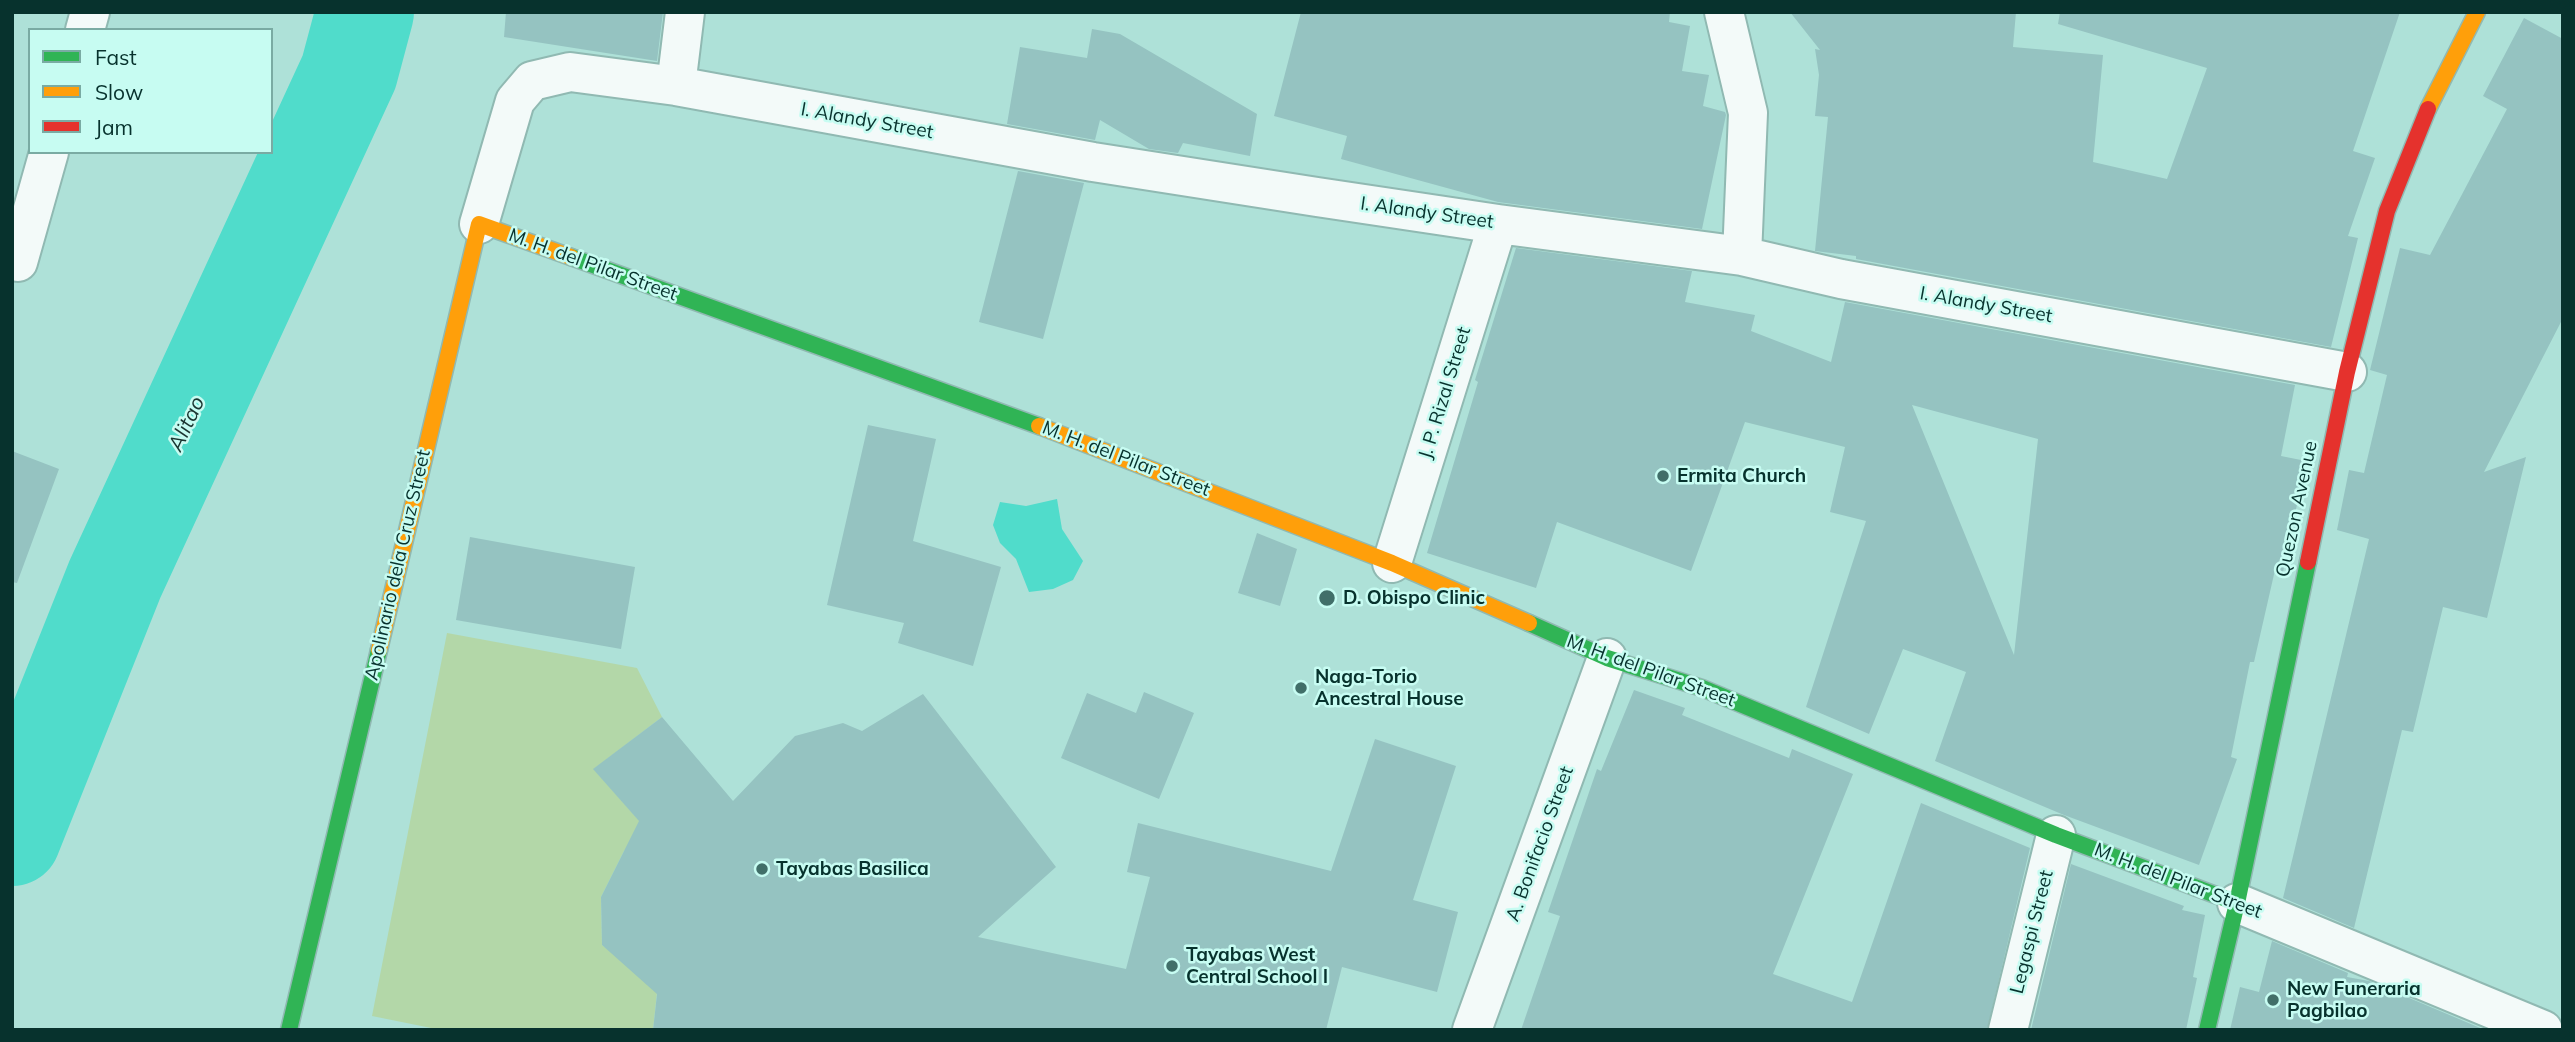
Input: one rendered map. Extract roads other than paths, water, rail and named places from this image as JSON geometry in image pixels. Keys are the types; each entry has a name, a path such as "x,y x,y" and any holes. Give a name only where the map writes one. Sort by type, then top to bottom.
{"main road":[{"name":"Quezon Avenue","path":"2207,1030 2237,903 2347,372 2387,211 2424,116 2477,12"},
{"name":"M. H. del Pilar Street","path":"479,224 966,398 1392,563 1607,658 1702,688 2056,835 2237,903"},
{"name":"Apolinario dela Cruz Street","path":"289,1030 479,224"}],"street":[{"path":"676,86 685,12"},
{"path":"1724,12 1748,113 1742,256"},
{"name":"I. Alandy Street","path":"515,101 531,81 570,72 676,86 1093,162 1498,224 1742,256 1841,279 2347,372"},
{"name":"Apolinario dela Cruz Street","path":"479,224 515,101"},
{"path":"18,262 49,154"},
{"name":"J. P. Rizal Street","path":"1392,563 1498,224"},
{"name":"A. Bonifacio Street","path":"1472,1030 1607,658"},
{"name":"Legaspi Street","path":"2008,1030 2056,835"},
{"name":"M. H. del Pilar Street","path":"2237,903 2543,1030"}],"waterway":[{"name":"Alitao","path":"12,837 115,579 349,72 365,12"}],"place":[{"name":"Ermita Church","path":"1663,476"},
{"name":"D. Obispo Clinic","path":"1327,598"},
{"name":"Naga-Torio Ancestral House","path":"1301,688"},
{"name":"Tayabas Basilica","path":"762,869"},
{"name":"Tayabas West Central School I","path":"1172,966"},
{"name":"New Funeraria Pagbilao","path":"2273,1000"}]}
